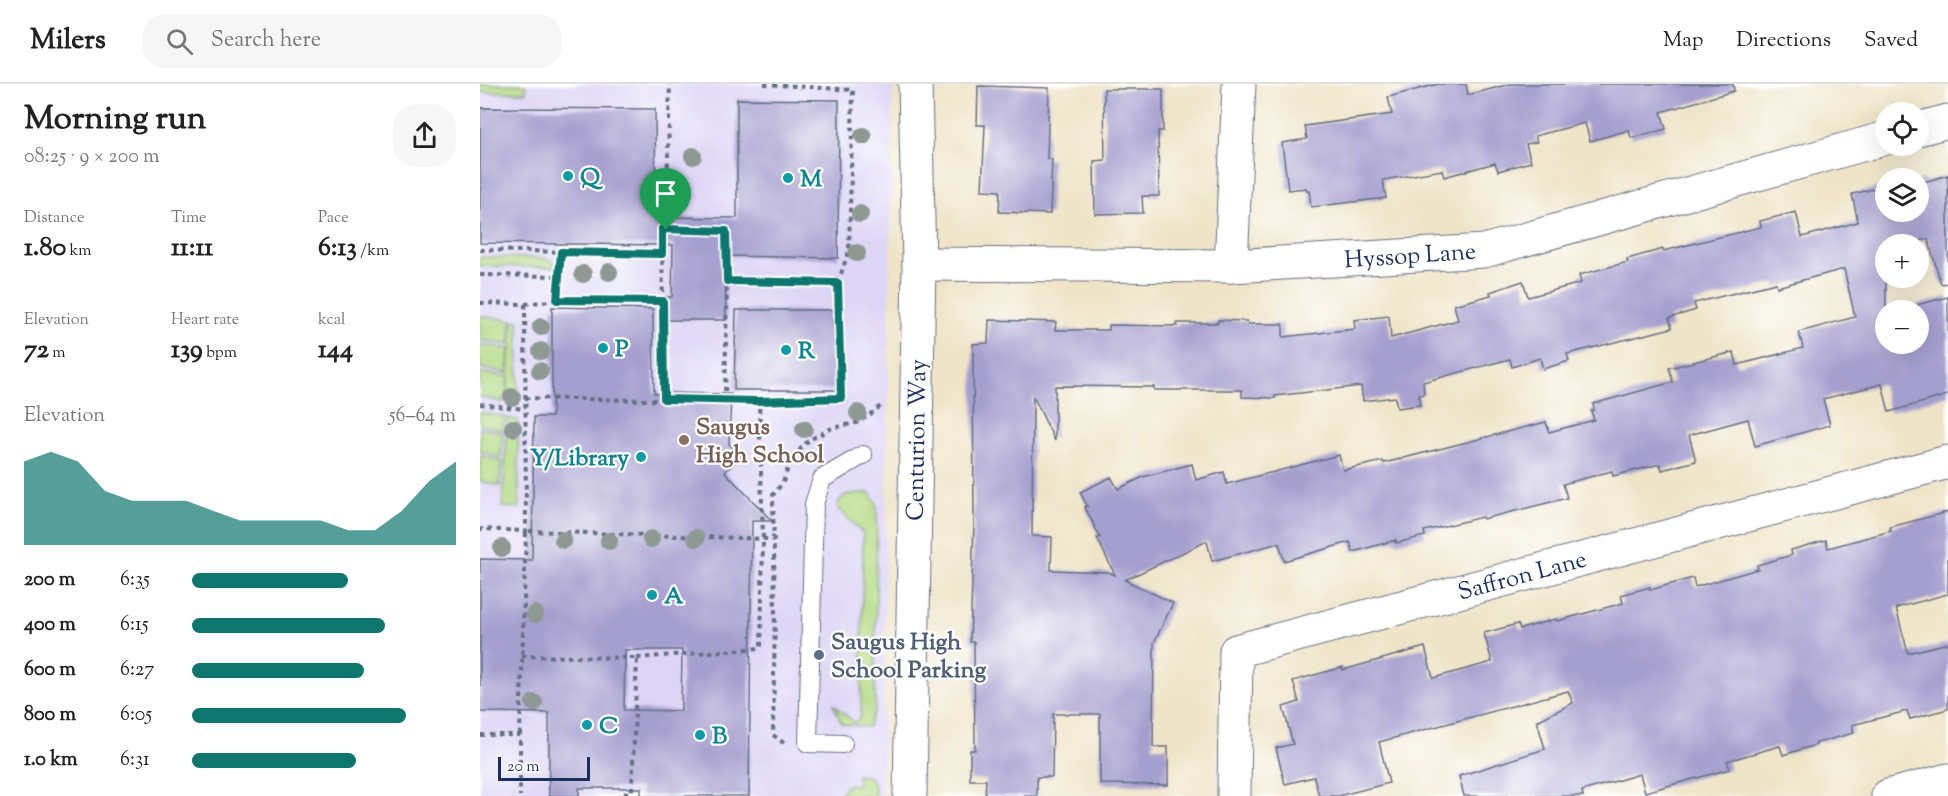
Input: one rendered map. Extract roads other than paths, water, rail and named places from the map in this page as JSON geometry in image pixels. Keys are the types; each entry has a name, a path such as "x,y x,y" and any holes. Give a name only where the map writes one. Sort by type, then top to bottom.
{"street":[{"name":"Centurion Way","path":"910,796 919,264 915,84"},
{"path":"1231,266 1239,84"},
{"path":"1929,126 1948,121"},
{"name":"Hyssop Lane","path":"919,264 1231,266 1484,251 1875,141"},
{"name":"Saffron Lane","path":"1234,796 1236,651 1948,462"},
{"path":"1888,796 1948,780"}],"lane":[{"path":"843,744 808,743 814,504 822,479 862,455"}],"place":[{"name":"Q","path":"568,176"},
{"name":"M","path":"788,178"},
{"name":"P","path":"603,348"},
{"name":"R","path":"786,350"},
{"name":"Saugus High School","path":"684,440"},
{"name":"Y/Library","path":"641,457"},
{"name":"A","path":"652,595"},
{"name":"Saugus High School Parking","path":"819,655"},
{"name":"C","path":"587,725"},
{"name":"B","path":"700,735"}]}
